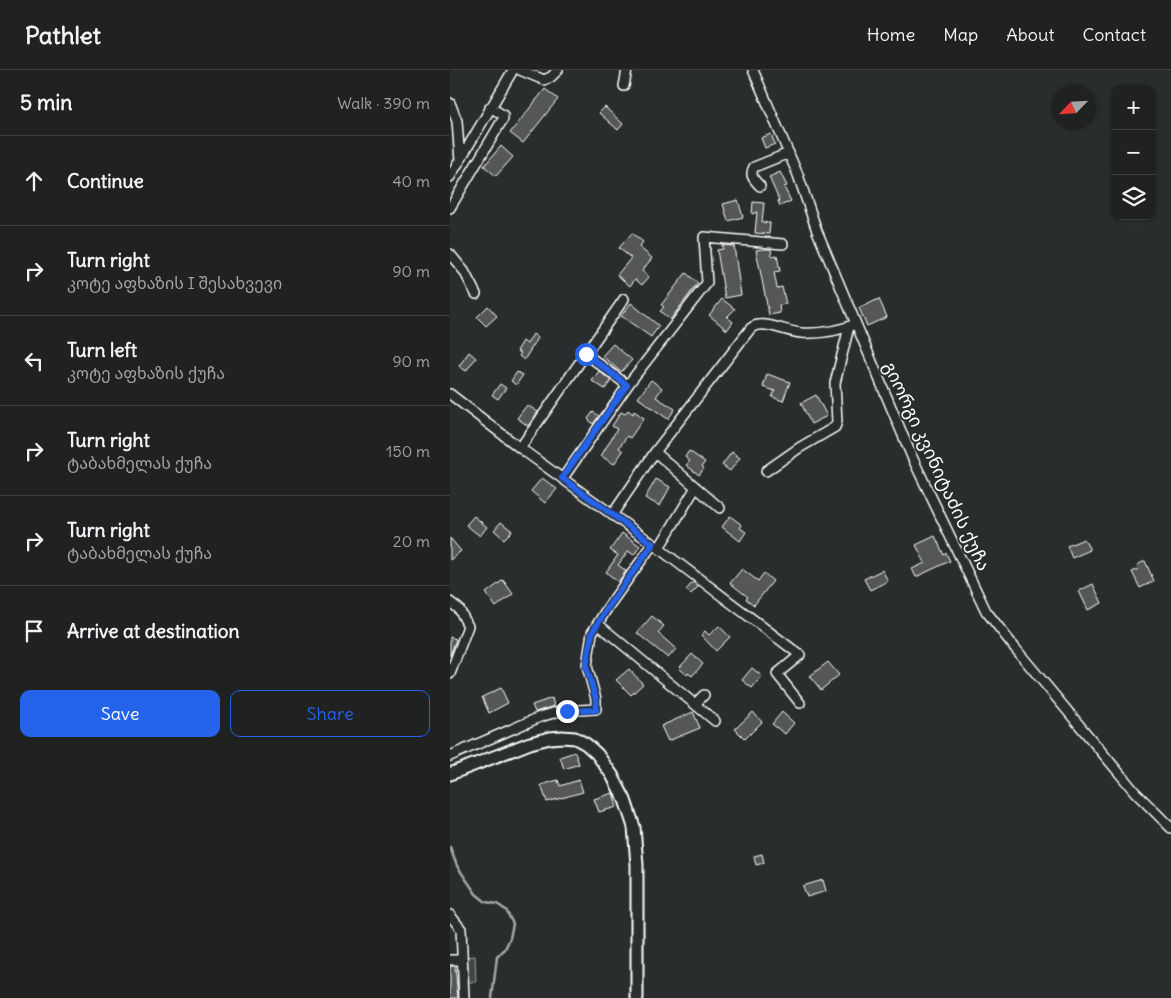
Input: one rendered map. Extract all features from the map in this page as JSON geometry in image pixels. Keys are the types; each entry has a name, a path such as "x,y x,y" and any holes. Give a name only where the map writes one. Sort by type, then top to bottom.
{"main road":[{"path":"450,774 530,743 562,736 575,738 586,744 597,754 625,800 634,827 637,865 637,998"}],"street":[{"path":"450,177 513,70"},
{"path":"520,70 544,80 551,77 558,70"},
{"path":"624,86 627,70"},
{"name":"გიორგი კვინიტაძის ქუჩა","path":"753,70 798,175 852,326 986,611 1135,792 1171,828"},
{"path":"450,103 457,120 460,161"},
{"path":"450,208 504,118 503,115 490,107"},
{"path":"476,131 491,140"},
{"path":"760,186 753,178 752,171 754,167 789,153"},
{"path":"562,478 627,385 707,283 704,236 783,244"},
{"path":"450,254 464,272 476,294"},
{"path":"520,448 624,299"},
{"path":"612,515 655,452 751,328 762,324 791,332 822,333 852,326 835,383 837,422 835,427 799,448 766,471"},
{"path":"586,354 627,385"},
{"path":"450,394 520,448 656,546 800,654 777,674 800,703"},
{"path":"655,452 720,508"},
{"path":"450,756 540,717 560,711 596,710 596,699 586,666 592,633 656,546 696,487"},
{"path":"450,602 459,609 468,626 450,674"},
{"path":"598,624 715,720"},
{"path":"696,704 704,694"},
{"path":"450,915 461,929 464,998"},
{"path":"450,960 462,960"}],"shaded area":[{"path":"475,956 476,982 464,982 463,957"}],"building":[{"path":"545,89 558,99 523,143 510,133"},
{"path":"605,107 623,124 618,130 599,113"},
{"path":"771,134 775,144 765,148 761,138"},
{"path":"501,146 513,157 496,176 484,166"},
{"path":"780,172 787,186 784,187 791,201 780,206 769,177"},
{"path":"738,200 743,217 728,221 723,204"},
{"path":"753,202 764,203 762,222 770,223 769,234 755,233 757,212 752,214"},
{"path":"632,233 643,242 639,247 652,258 642,271 649,277 642,285 635,279 630,286 617,275 631,258 619,248"},
{"path":"722,245 734,246 741,295 725,298 717,250 723,249"},
{"path":"771,249 772,256 777,255 780,271 774,272 777,288 782,287 786,304 779,305 780,313 769,315 756,250"},
{"path":"686,273 698,283 670,320 660,311 664,307 661,305"},
{"path":"722,299 735,309 727,317 733,322 727,330 709,315"},
{"path":"879,299 887,317 867,326 859,308"},
{"path":"631,303 659,326 651,337 621,316"},
{"path":"488,306 497,316 486,326 477,317"},
{"path":"533,334 538,338 524,360 519,356 521,353 517,351 523,341 527,344"},
{"path":"613,344 632,360 621,372 602,356"},
{"path":"469,352 476,358 466,371 459,366"},
{"path":"599,371 611,381 605,389 592,381"},
{"path":"517,372 523,375 516,385 511,381"},
{"path":"767,374 790,382 783,401 772,397 775,391 763,387"},
{"path":"651,380 662,388 656,397 675,409 668,419 638,398"},
{"path":"500,384 506,388 498,399 492,395"},
{"path":"816,395 827,416 811,424 801,403"},
{"path":"527,405 538,412 528,426 517,418"},
{"path":"628,410 633,414 634,411 644,418 630,438 627,436 619,448 623,451 614,464 601,456 617,429 612,426 621,412 625,414"},
{"path":"593,412 599,416 593,424 588,419"},
{"path":"689,451 705,462 702,466 704,468 699,475 686,465 690,461 685,457"},
{"path":"732,452 740,458 730,471 722,465"},
{"path":"542,478 557,489 545,503 531,491"},
{"path":"656,479 670,487 660,506 645,498"},
{"path":"474,516 487,527 480,536 466,525"},
{"path":"730,516 742,525 740,528 746,532 740,541 722,527"},
{"path":"501,522 512,531 504,539 494,530"},
{"path":"622,533 640,546 634,555 628,551 618,565 626,571 618,582 606,572 618,555 610,550"},
{"path":"935,536 944,555 946,553 950,561 916,577 912,569 925,563 916,545"},
{"path":"450,538 461,551 450,560"},
{"path":"1084,539 1090,550 1072,558 1067,546"},
{"path":"1145,561 1154,581 1140,588 1132,572 1139,569 1137,565"},
{"path":"742,569 758,581 764,573 773,581 754,605 746,599 748,597 730,583"},
{"path":"882,570 888,581 870,590 864,579"},
{"path":"503,580 513,594 496,607 486,593"},
{"path":"693,582 698,587 691,594 686,590"},
{"path":"1093,584 1102,603 1088,610 1079,591"},
{"path":"652,616 664,626 658,633 676,649 668,658 637,633"},
{"path":"719,626 730,637 716,651 701,635 705,631 709,635"},
{"path":"450,637 456,639 450,656"},
{"path":"692,654 703,664 692,676 688,673 687,675 679,668"},
{"path":"828,662 839,675 821,690 810,676"},
{"path":"752,668 762,676 752,688 742,680"},
{"path":"629,669 643,684 631,695 616,680"},
{"path":"501,688 508,703 489,713 482,697"},
{"path":"552,698 554,706 535,712 532,705"},
{"path":"693,712 700,728 668,741 661,726"},
{"path":"753,712 762,722 745,739 735,729"},
{"path":"782,712 794,723 785,734 772,724"},
{"path":"575,752 579,764 564,769 560,757"},
{"path":"558,780 560,786 579,780 583,792 547,802 541,785"},
{"path":"613,793 617,807 599,812 594,799"},
{"path":"762,854 764,863 756,865 754,856"},
{"path":"823,880 826,891 807,897 803,886"},
{"path":"450,966 455,966 458,998 450,998"}],"waterway":[{"path":"450,847 457,866 476,894 486,902 497,904 506,910 513,924 505,949 497,957 492,998"}],"route":[{"path":"567,711 596,710 596,699 586,666 592,633 608,607 653,544 562,478 627,385 586,354"}]}
